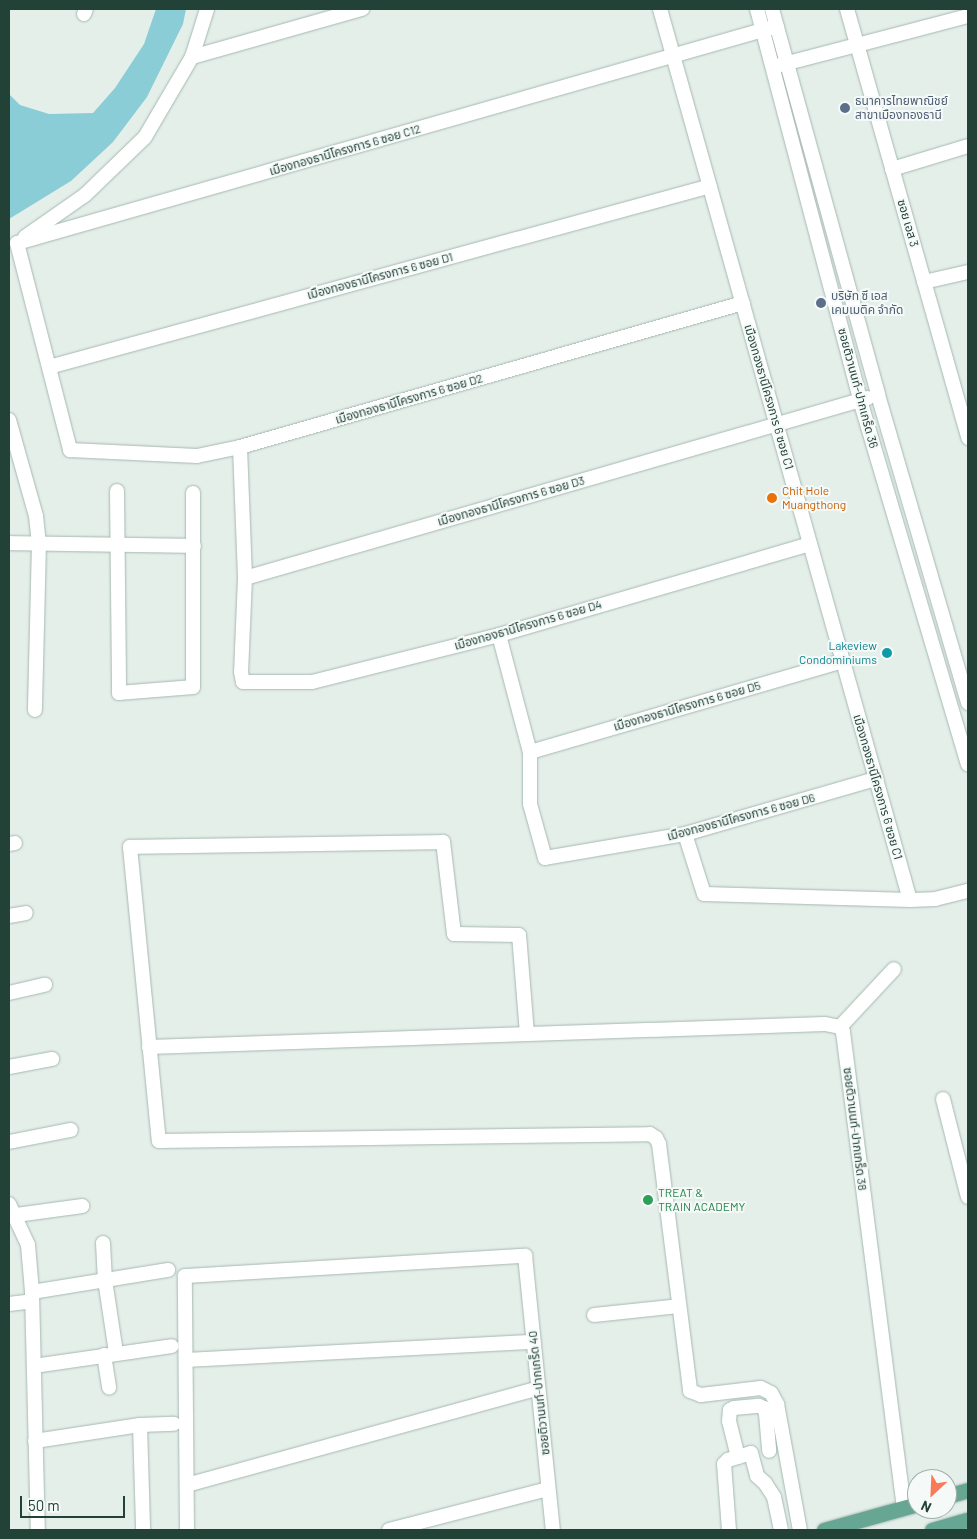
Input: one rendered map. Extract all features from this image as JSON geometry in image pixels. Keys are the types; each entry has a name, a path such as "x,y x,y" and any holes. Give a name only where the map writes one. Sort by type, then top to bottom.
{"main road":[{"path":"824,1530 907,1507"},
{"path":"932,1530 968,1520"}],"street":[{"path":"50,367 13,244 85,195 145,137 192,57 207,9"},
{"path":"192,57 362,9"},
{"name":"เมืองทองธานีโครงการ 6 ซอย C1","path":"660,9 910,900"},
{"name":"ซอยติวานนท์-ปากเกร็ด 36","path":"757,9 770,28 788,64 878,395 968,703"},
{"name":"ซอยติวานนท์-ปากเกร็ด 36","path":"772,9 770,28 773,67 860,400 968,764"},
{"name":"ซอย เอส 3","path":"847,9 924,282 964,405 968,438"},
{"path":"773,67 968,16"},
{"name":"เมืองทองธานีโครงการ 6 ซอย C12","path":"13,244 674,57 770,28"},
{"path":"892,169 968,146"},
{"name":"เมืองทองธานีโครงการ 6 ซอย D1","path":"50,367 710,186"},
{"path":"924,282 968,272"},
{"name":"เมืองทองธานีโครงการ 6 ซอย D2","path":"50,367 70,450 197,456 240,447 743,303"},
{"name":"เมืองทองธานีโครงการ 6 ซอย D3","path":"245,578 878,395"},
{"path":"9,420 36,516 39,543 35,710"},
{"path":"240,447 245,578"},
{"path":"117,491 119,692 193,687 193,492"},
{"path":"9,543 194,546"},
{"name":"เมืองทองธานีโครงการ 6 ซอย D4","path":"245,578 241,672 243,682 312,682 499,635 810,544"},
{"path":"499,635 530,752"},
{"name":"เมืองทองธานีโครงการ 6 ซอย D5","path":"530,752 843,661"},
{"name":"เมืองทองธานีโครงการ 6 ซอย D6","path":"530,752 530,804 545,858 684,834 876,779"},
{"path":"684,834 704,894 910,900 935,899 968,891"},
{"path":"527,1034 519,935 454,934 443,842 130,847 159,1141 645,1134 656,1138 659,1144 690,1391 701,1395 761,1388 771,1393 777,1404 800,1530"},
{"path":"9,916 26,913"},
{"path":"149,1047 825,1024 840,1027 894,969"},
{"path":"9,993 44,985"},
{"name":"ซอยติวานนท์-ปากเกร็ด 38","path":"840,1027 843,1032 907,1478"},
{"path":"9,1067 52,1059"},
{"path":"943,1099 968,1196"},
{"path":"9,1142 71,1130"},
{"path":"38,1530 32,1296 28,1245 10,1212 82,1206"},
{"path":"103,1243 110,1354 109,1388"},
{"name":"ซอยติวานนท์-ปากเกร็ด 40","path":"186,1360 185,1276 526,1256 553,1530"},
{"path":"9,1304 32,1296 105,1280 168,1270"},
{"path":"594,1315 679,1306"},
{"path":"187,1530 186,1360 534,1342"},
{"path":"34,1366 172,1346"},
{"path":"187,1485 538,1388"},
{"path":"738,1456 729,1421 730,1410 734,1408 759,1406 764,1408 769,1450"},
{"path":"35,1441 140,1425 174,1424"},
{"path":"140,1425 143,1528"},
{"path":"728,1530 722,1470 728,1460 751,1452 757,1476 765,1483 774,1497 781,1530"},
{"path":"388,1530 548,1489"}],"water":[{"path":"156,9 186,9 183,24 147,97 113,142 71,181 9,219 9,94 20,105 49,114 93,113 115,88 144,44"}],"place":[{"name":"ธนาคารไทยพาณิชย์ สาขาเมืองทองธานี","path":"845,108"},
{"name":"บริษัท ซี เอส เคมเมติค จำกัด","path":"821,303"},
{"name":"Chit Hole Muangthong","path":"772,498"},
{"name":"Lakeview Condominiums","path":"887,653"},
{"name":"TREAT & TRAIN ACADEMY","path":"648,1200"}]}
